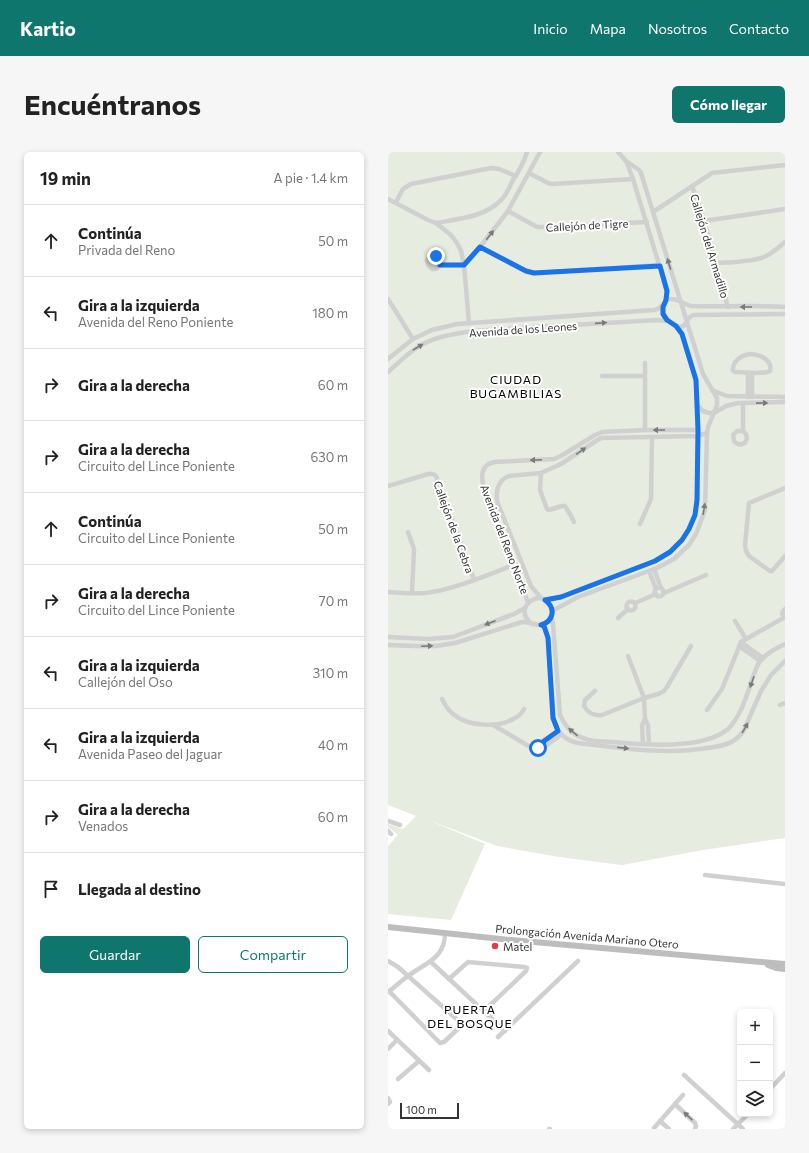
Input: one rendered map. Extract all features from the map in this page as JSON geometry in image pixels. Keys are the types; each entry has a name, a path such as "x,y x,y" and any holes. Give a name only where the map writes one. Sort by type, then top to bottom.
{"street":[{"path":"436,223 463,219 493,207 503,199 527,152"},
{"path":"440,265 464,265 480,247 508,211 540,152"},
{"path":"388,645 416,646 455,643 522,622 541,625 547,622 552,614 578,597 651,570 674,559 689,545 699,528 705,510 707,433 708,426 717,405 717,398 703,374 641,173 626,161 618,152"},
{"path":"388,637 428,639 453,637 514,614 525,608 528,603 536,598 543,599 561,597 655,561 670,552 682,540 689,529 695,515 697,500 697,387 682,334 663,314 663,305 666,300 667,291 647,222 626,161"},
{"path":"653,212 712,173 785,165"},
{"path":"396,202 405,188 411,184 494,168 516,176"},
{"path":"529,173 552,184 633,179"},
{"name":"Callejón del Armadillo","path":"692,186 704,221 728,307"},
{"path":"388,199 436,223 457,243 461,251 464,265 469,323"},
{"path":"704,221 785,209"},
{"name":"Callejón de Tigre","path":"508,211 537,226 542,227 647,222"},
{"path":"716,263 755,260 764,257 785,242"},
{"path":"480,247 526,271 534,273 660,266"},
{"path":"666,300 673,298 690,305 785,307"},
{"path":"388,299 414,339"},
{"name":"Avenida de los Leones","path":"388,359 414,339 432,330 457,324 654,310 663,305"},
{"path":"676,326 682,327 693,315 785,314"},
{"name":"Avenida de los Leones","path":"388,372 415,348 438,338 454,334 472,331 658,320 668,321"},
{"path":"753,354 760,356 765,359 771,370 769,372 750,373 736,372 733,370 735,362 745,355 753,354"},
{"path":"645,363 645,430 707,433"},
{"path":"750,373 750,397"},
{"path":"602,376 644,376"},
{"path":"713,390 727,396 785,396"},
{"path":"727,396 728,405"},
{"path":"698,402 698,406 703,411 709,413 728,405 743,403 785,402"},
{"path":"743,403 743,431"},
{"name":"Avenida del Reno Norte","path":"528,603 515,565 484,489 482,476 485,467 490,463 554,459 598,433 645,430"},
{"path":"574,522 565,506 549,510 547,509 540,488 541,473 561,464 601,438 652,437 697,433"},
{"path":"640,524 651,499 652,437"},
{"name":"Avenida del Reno Norte","path":"541,473 505,477 500,481 498,486 497,501 531,586 543,599"},
{"name":"Callejón de la Cebra","path":"388,486 428,474 433,474 436,476 474,580"},
{"path":"785,488 749,502 745,545 747,554 770,572 785,556"},
{"path":"493,511 500,508"},
{"path":"408,532 414,549 412,593"},
{"path":"388,592 431,592 474,580 521,562"},
{"path":"651,570 658,596 661,596 664,592 706,575"},
{"path":"618,618 628,609 627,605 629,602 635,603 657,590 663,589 664,592"},
{"path":"543,599 551,606 560,715 572,732 577,736 586,739 643,744 683,743 705,740 721,734 730,726 741,711 755,671 762,660 771,651 784,645"},
{"path":"525,608 525,615 532,624"},
{"path":"707,710 722,689 740,644 746,639 785,617 782,612 785,609"},
{"path":"735,621 746,639"},
{"path":"541,625 544,626 548,638 553,718 560,733 566,739 578,743 670,752 694,750 730,743 740,736 761,691 771,675 785,661"},
{"path":"740,644 762,660"},
{"path":"595,691 586,700 584,706 590,713 596,715 602,715 658,694 664,691 691,646"},
{"path":"628,656 644,698 649,744"},
{"path":"442,699 450,711 460,719 470,723 493,725 533,748 538,748 543,745 544,741 560,733"},
{"path":"493,725 515,718 524,710"},
{"path":"643,744 642,725 645,718"},
{"path":"506,722 507,733"},
{"path":"388,821 400,825"},
{"path":"705,875 785,884"},
{"name":"Prolongación Avenida Mariano Otero","path":"388,927 785,964"},
{"path":"388,961 398,967 408,976 461,1024 461,1026 444,1042 440,1043 389,992 408,976 431,962 439,954 443,948 445,939 444,933"},
{"path":"498,1037 578,961"},
{"path":"431,962 505,1031"},
{"path":"449,979 468,962 527,968 526,971 484,1011"},
{"path":"761,962 776,968 785,969"},
{"path":"388,1031 429,1070"},
{"path":"388,1049 397,1040"},
{"path":"398,1079 419,1061"},
{"path":"773,1086 785,1073"},
{"path":"684,1075 743,1129"},
{"path":"654,1128 683,1095"},
{"path":"388,1098 390,1102 388,1104"},
{"path":"676,1104 694,1122 696,1126 695,1129"},
{"path":"733,1129 745,1117"},
{"path":"660,1121 668,1129"}],"shaded area":[{"path":"388,152 785,152 785,838 703,850 622,865 559,857 497,846 426,819 485,844 451,920 388,914 388,846 398,835 388,827 388,824 403,829 416,816 388,805"}],"place":[{"name":"Matel","path":"495,946"}],"district":[{"name":"CIUDAD BUGAMBILIAS","path":"516,386"},
{"name":"PUERTA DEL BOSQUE","path":"470,1016"}],"route":[{"path":"436,256 440,259 440,265 464,265 480,247 530,273 660,266 667,291 666,300 662,309 663,314 667,320 676,326 682,334 696,380 698,402 697,500 695,515 689,529 682,540 670,552 655,561 561,597 545,600 551,606 552,614 550,620 541,625 544,626 548,638 553,718 554,724 558,731 544,741 543,745 538,748"}]}
